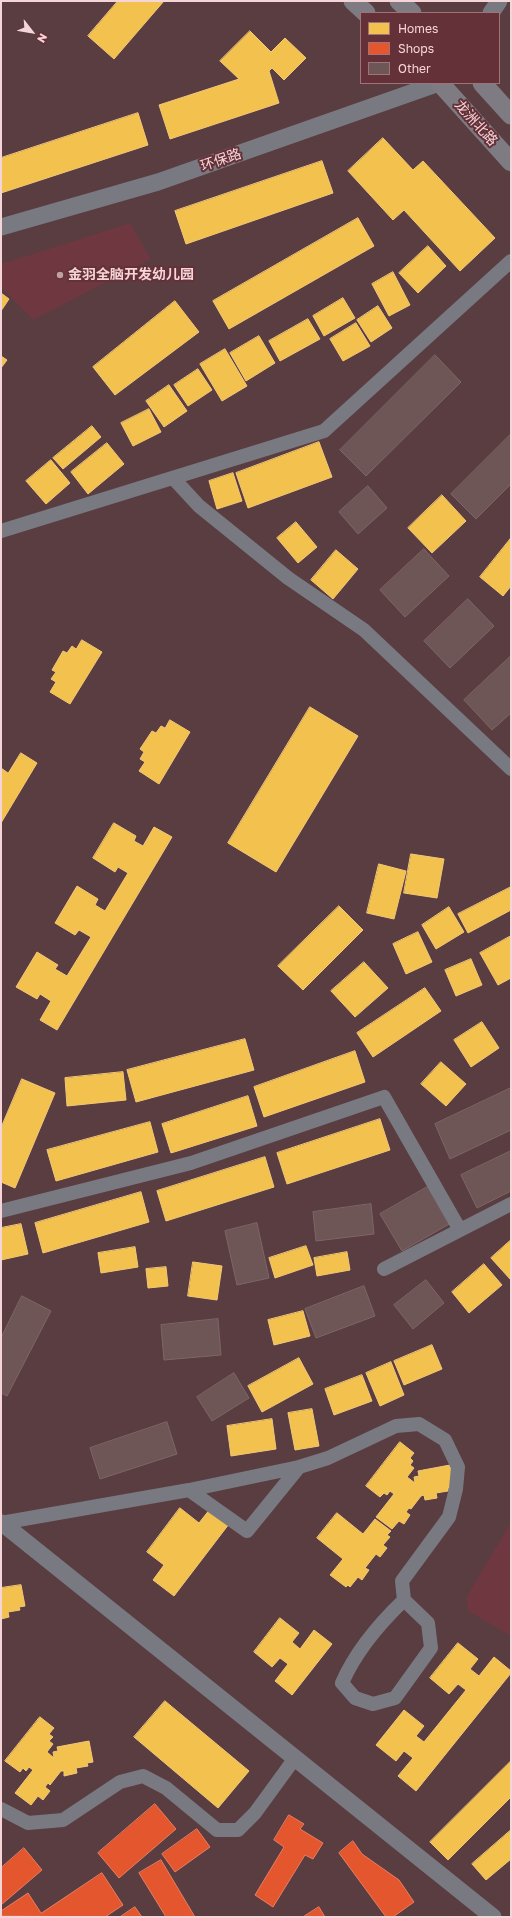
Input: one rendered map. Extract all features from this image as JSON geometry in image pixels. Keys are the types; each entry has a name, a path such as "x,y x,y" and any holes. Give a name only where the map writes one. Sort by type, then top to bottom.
{"main road":[{"path":"353,1 365,12"},
{"path":"399,1 411,12"},
{"name":"龙洲北路","path":"441,84 511,162"},
{"path":"483,84 511,115"}],"street":[{"path":"492,12 499,1"},
{"name":"环保路","path":"1,227 158,182 437,84"},
{"path":"1,531 324,432 511,261"},
{"path":"174,479 199,506 288,578 364,630 511,769"},
{"path":"1,1210 190,1163 384,1097 460,1230"},
{"path":"384,1269 511,1204"},
{"path":"2,1523 189,1490 298,1467 328,1458 396,1426 419,1424 445,1440 458,1467 456,1489 449,1518 402,1581 404,1600 428,1623 431,1648 395,1698 373,1704 355,1698 342,1683 349,1666 391,1613 404,1600"},
{"path":"189,1490 247,1531 298,1467"},
{"path":"2,1523 494,1917"},
{"path":"1,1809 28,1823 63,1820 120,1782 143,1776 166,1788 217,1830 238,1830 255,1813 295,1758"}],"shaded area":[{"name":"金羽全脑开发幼儿园","path":"130,223 151,259 33,320 1,287 1,264"},
{"path":"511,1522 511,1636 468,1611 467,1596"}],"building: Homes":[{"path":"118,1 164,1 114,59 88,36"},
{"path":"250,31 271,52 285,38 306,58 284,80 272,68 269,71 279,103 170,139 159,105 239,79 220,61"},
{"path":"138,113 148,145 1,193 1,158"},
{"path":"383,138 413,170 423,161 495,238 460,271 404,210 393,220 348,171"},
{"path":"322,161 333,193 186,244 175,211"},
{"path":"358,218 374,246 229,329 213,301"},
{"path":"428,246 446,266 418,293 399,273"},
{"path":"393,272 410,305 389,316 372,284"},
{"path":"1,293 9,299 1,311"},
{"path":"343,298 355,318 324,336 313,316"},
{"path":"175,301 199,332 115,395 93,367"},
{"path":"378,306 392,328 371,342 357,320"},
{"path":"308,319 320,339 280,361 269,341"},
{"path":"356,323 370,346 343,361 330,339"},
{"path":"259,336 275,363 246,381 230,353"},
{"path":"225,349 247,386 222,401 200,364"},
{"path":"1,356 7,360 1,368"},
{"path":"198,369 212,390 188,406 174,385"},
{"path":"169,385 187,411 164,427 146,401"},
{"path":"149,409 161,432 133,446 121,423"},
{"path":"92,426 101,437 63,469 53,458"},
{"path":"319,442 332,477 248,508 236,473"},
{"path":"107,443 124,464 88,494 71,472"},
{"path":"51,460 70,483 46,504 26,481"},
{"path":"233,473 242,501 217,509 209,481"},
{"path":"442,495 466,521 432,553 408,528"},
{"path":"296,522 317,547 298,563 277,538"},
{"path":"511,538 511,586 503,596 480,577"},
{"path":"336,550 358,569 333,599 311,580"},
{"path":"82,640 102,652 70,704 50,692 56,682 51,679 56,672 52,670 63,651 67,653 72,646 76,649"},
{"path":"310,707 358,736 276,872 228,843"},
{"path":"170,720 190,732 159,784 139,771 145,762 140,759 144,752 140,749 152,731 156,733 161,726 165,728"},
{"path":"21,753 37,763 1,823 1,768 8,773"},
{"path":"114,823 136,836 134,841 143,846 154,827 172,837 57,1030 40,1020 51,1001 40,994 37,999 16,987 37,952 58,965 55,969 67,976 91,937 79,930 75,935 55,923 77,886 98,899 95,905 105,911 128,873 118,867 115,872 93,858"},
{"path":"411,854 444,859 437,898 404,893"},
{"path":"379,864 406,871 394,919 367,913"},
{"path":"511,887 511,910 468,933 458,914"},
{"path":"339,906 363,930 303,990 278,966"},
{"path":"449,907 464,932 436,949 422,925"},
{"path":"418,932 432,962 406,974 393,944"},
{"path":"511,936 511,978 498,985 480,953"},
{"path":"471,959 482,985 456,996 445,970"},
{"path":"364,962 388,988 355,1017 331,991"},
{"path":"425,988 441,1011 373,1057 357,1033"},
{"path":"482,1022 499,1048 471,1067 454,1040"},
{"path":"245,1039 254,1070 136,1102 127,1070"},
{"path":"355,1051 365,1082 264,1117 254,1087"},
{"path":"441,1062 466,1084 446,1106 421,1084"},
{"path":"123,1072 126,1100 67,1106 65,1078"},
{"path":"22,1079 55,1093 15,1188 1,1182 1,1128"},
{"path":"248,1096 257,1126 171,1153 162,1124"},
{"path":"380,1119 390,1150 287,1184 277,1153"},
{"path":"150,1122 158,1152 56,1181 47,1150"},
{"path":"265,1157 274,1187 166,1221 157,1191"},
{"path":"141,1192 149,1222 43,1253 35,1223"},
{"path":"21,1224 28,1254 1,1260 1,1228"},
{"path":"511,1240 511,1277 510,1279 491,1258"},
{"path":"306,1246 313,1265 275,1278 269,1258"},
{"path":"135,1247 138,1267 101,1273 98,1253"},
{"path":"347,1252 350,1270 317,1276 314,1258"},
{"path":"193,1262 222,1266 217,1300 188,1296"},
{"path":"484,1264 502,1285 469,1313 452,1292"},
{"path":"166,1267 168,1286 148,1288 146,1269"},
{"path":"303,1311 310,1336 274,1345 268,1320"},
{"path":"432,1345 442,1369 404,1385 394,1361"},
{"path":"299,1358 313,1384 262,1412 248,1386"},
{"path":"391,1362 404,1395 380,1406 366,1373"},
{"path":"362,1375 372,1401 334,1415 325,1389"},
{"path":"312,1409 319,1446 295,1450 288,1413"},
{"path":"272,1419 276,1449 231,1456 227,1426"},
{"path":"400,1442 414,1453 410,1458 413,1461 410,1465 414,1468 407,1477 415,1483 414,1477 419,1476 418,1471 450,1465 454,1487 448,1488 448,1491 436,1493 437,1498 425,1500 424,1495 421,1496 411,1509 409,1508 406,1512 410,1515 404,1524 399,1521 392,1529 376,1517 394,1494 390,1491 387,1495 384,1493 380,1497 366,1486"},
{"path":"180,1508 199,1523 210,1509 229,1524 174,1596 153,1580 164,1565 147,1552"},
{"path":"337,1513 363,1534 375,1519 391,1531 387,1535 390,1537 383,1545 387,1548 380,1557 376,1554 365,1568 369,1570 362,1580 358,1577 350,1587 348,1585 346,1587 330,1575 343,1559 317,1538"},
{"path":"21,1585 25,1606 19,1607 20,1610 8,1612 9,1617 1,1619 1,1588"},
{"path":"280,1618 299,1633 292,1642 300,1649 314,1630 332,1644 292,1695 275,1681 288,1664 280,1658 272,1667 254,1652"},
{"path":"458,1643 478,1659 470,1669 479,1676 494,1657 511,1671 511,1673 416,1791 398,1776 413,1758 404,1751 396,1761 376,1745 404,1710 424,1726 416,1736 424,1742 466,1690 458,1684 449,1694 430,1678"},
{"path":"165,1701 249,1771 218,1808 134,1737"},
{"path":"40,1717 54,1728 49,1734 53,1737 49,1741 53,1744 47,1752 54,1758 53,1752 58,1751 57,1747 89,1741 93,1762 87,1763 88,1766 76,1768 77,1773 64,1776 64,1771 61,1771 50,1785 48,1783 45,1787 50,1791 43,1800 38,1796 31,1805 15,1793 33,1770 29,1767 26,1771 23,1768 20,1772 5,1761"},
{"path":"511,1761 511,1797 448,1860 430,1842"},
{"path":"511,1830 511,1859 486,1880 472,1864"}],"building: Shops":[{"path":"155,1804 176,1829 119,1878 98,1853"},
{"path":"289,1815 304,1824 300,1829 323,1843 313,1859 305,1855 273,1907 255,1895 284,1847 274,1840"},
{"path":"197,1829 210,1847 175,1872 162,1854"},
{"path":"353,1841 362,1854 399,1880 414,1902 393,1917 386,1917 339,1853"},
{"path":"24,1848 42,1870 1,1905 1,1868"},
{"path":"161,1860 195,1917 166,1917 139,1873"},
{"path":"102,1873 123,1905 105,1917 1,1916 1,1911 28,1893 41,1913"},
{"path":"135,1907 142,1917 120,1917"},
{"path":"319,1907 325,1917 303,1917"}],"building: Other":[{"path":"435,355 461,382 366,476 340,450"},
{"path":"511,434 511,484 476,519 451,494"},
{"path":"368,486 387,508 358,534 339,512"},
{"path":"424,549 449,576 405,617 380,590"},
{"path":"468,599 494,626 450,668 424,641"},
{"path":"511,656 511,713 492,730 464,700"},
{"path":"511,1088 511,1130 450,1159 435,1124"},
{"path":"511,1151 511,1191 477,1208 461,1175"},
{"path":"429,1186 451,1223 402,1251 380,1214"},
{"path":"371,1204 374,1234 316,1241 313,1212"},
{"path":"257,1223 269,1278 237,1285 225,1231"},
{"path":"426,1280 444,1303 413,1329 394,1305"},
{"path":"364,1286 375,1316 316,1338 305,1309"},
{"path":"22,1296 51,1311 7,1396 1,1393 1,1338"},
{"path":"218,1319 221,1355 164,1360 161,1325"},
{"path":"234,1373 249,1398 212,1421 197,1397"},
{"path":"167,1422 177,1454 100,1479 90,1448"}],"place":[{"name":"金羽全脑开发幼儿园","path":"60,275"}]}
